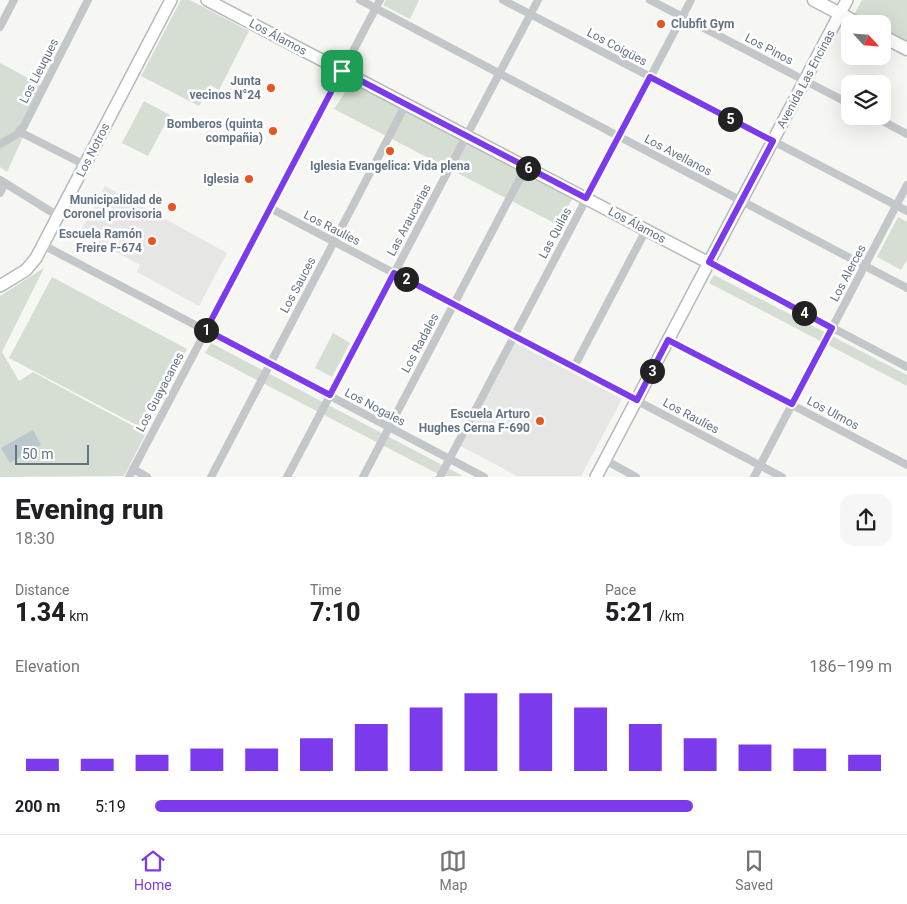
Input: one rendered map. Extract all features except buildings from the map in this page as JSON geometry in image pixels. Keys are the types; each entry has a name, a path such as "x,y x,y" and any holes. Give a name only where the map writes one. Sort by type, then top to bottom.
{"main road":[{"path":"814,0 840,14"},
{"path":"891,41 907,49"}],"street":[{"path":"0,27 14,0"},
{"name":"Los Lleuques","path":"20,132 88,0"},
{"name":"Los Notros","path":"0,286 29,267 43,245 171,0"},
{"name":"Los Álamos","path":"207,0 907,367"},
{"name":"Los Avellanos","path":"360,0 907,288"},
{"name":"Los Guayacanes","path":"129,476 380,0"},
{"name":"Los Coigües","path":"503,0 907,211"},
{"name":"Las Araucarias","path":"287,476 538,0"},
{"name":"Los Pinos","path":"650,0 841,99"},
{"name":"Las Quilas","path":"440,476 691,0"},
{"name":"Avenida Las Encinas","path":"596,476 847,0"},
{"name":"Los Sauces","path":"211,476 406,104"},
{"path":"890,125 907,134"},
{"path":"0,144 20,132 85,165"},
{"name":"Los Radales","path":"363,476 526,167"},
{"path":"0,193 3,182 58,216"},
{"name":"Los Alerces","path":"754,476 907,185"},
{"name":"Los Raulíes","path":"270,208 782,476"},
{"path":"574,367 646,230"},
{"name":"Los Nogales","path":"43,245 484,476"},
{"name":"Los Ulmos","path":"668,340 907,465"},
{"path":"605,460 636,476"},
{"path":"133,469 147,476"}],"shaded area":[{"path":"181,0 190,0 249,31 219,90 210,85 199,106 141,76"},
{"path":"386,0 419,0 410,19 383,5"},
{"path":"862,0 907,0 907,43 891,34 891,15 854,15"},
{"path":"0,63 43,86 19,130 23,137 7,172 0,167"},
{"path":"352,82 573,197 558,225 334,109"},
{"path":"144,101 170,115 148,156 122,143"},
{"name":"Escuela Ramón Freire F-674","path":"105,186 227,253 199,306 137,272 140,265 80,232"},
{"path":"898,217 907,222 907,260 901,270 877,257"},
{"path":"44,268 2,352 19,381 33,372 146,433 124,476 0,477 0,296"},
{"path":"714,275 907,375 907,386 709,283"},
{"path":"52,277 187,349 144,429 9,358"},
{"path":"333,333 350,343 332,377 315,368"},
{"name":"Escuela Arturo Hughes Cerna F-690","path":"512,341 622,399 581,476 517,476 457,444"},
{"path":"211,343 463,476 442,476 205,353"},
{"path":"33,430 41,445 10,463 1,448"}],"place":[{"name":"Clubfit Gym","path":"661,24"},
{"name":"Junta vecinos N°24","path":"271,88"},
{"name":"Bomberos (quinta compañia)","path":"273,131"},
{"name":"Iglesia Evangelica: Vida plena","path":"390,151"},
{"name":"Iglesia","path":"249,179"},
{"name":"Municipalidad de Coronel provisoria","path":"172,207"},
{"name":"Escuela Ramón Freire F-674","path":"152,241"},
{"name":"Escuela Arturo Hughes Cerna F-690","path":"540,421"}],"route":[{"path":"342,71 586,198 650,77 773,141 709,262 832,328 792,404 668,340 637,400 394,273 330,395 206,330 342,71"}]}
